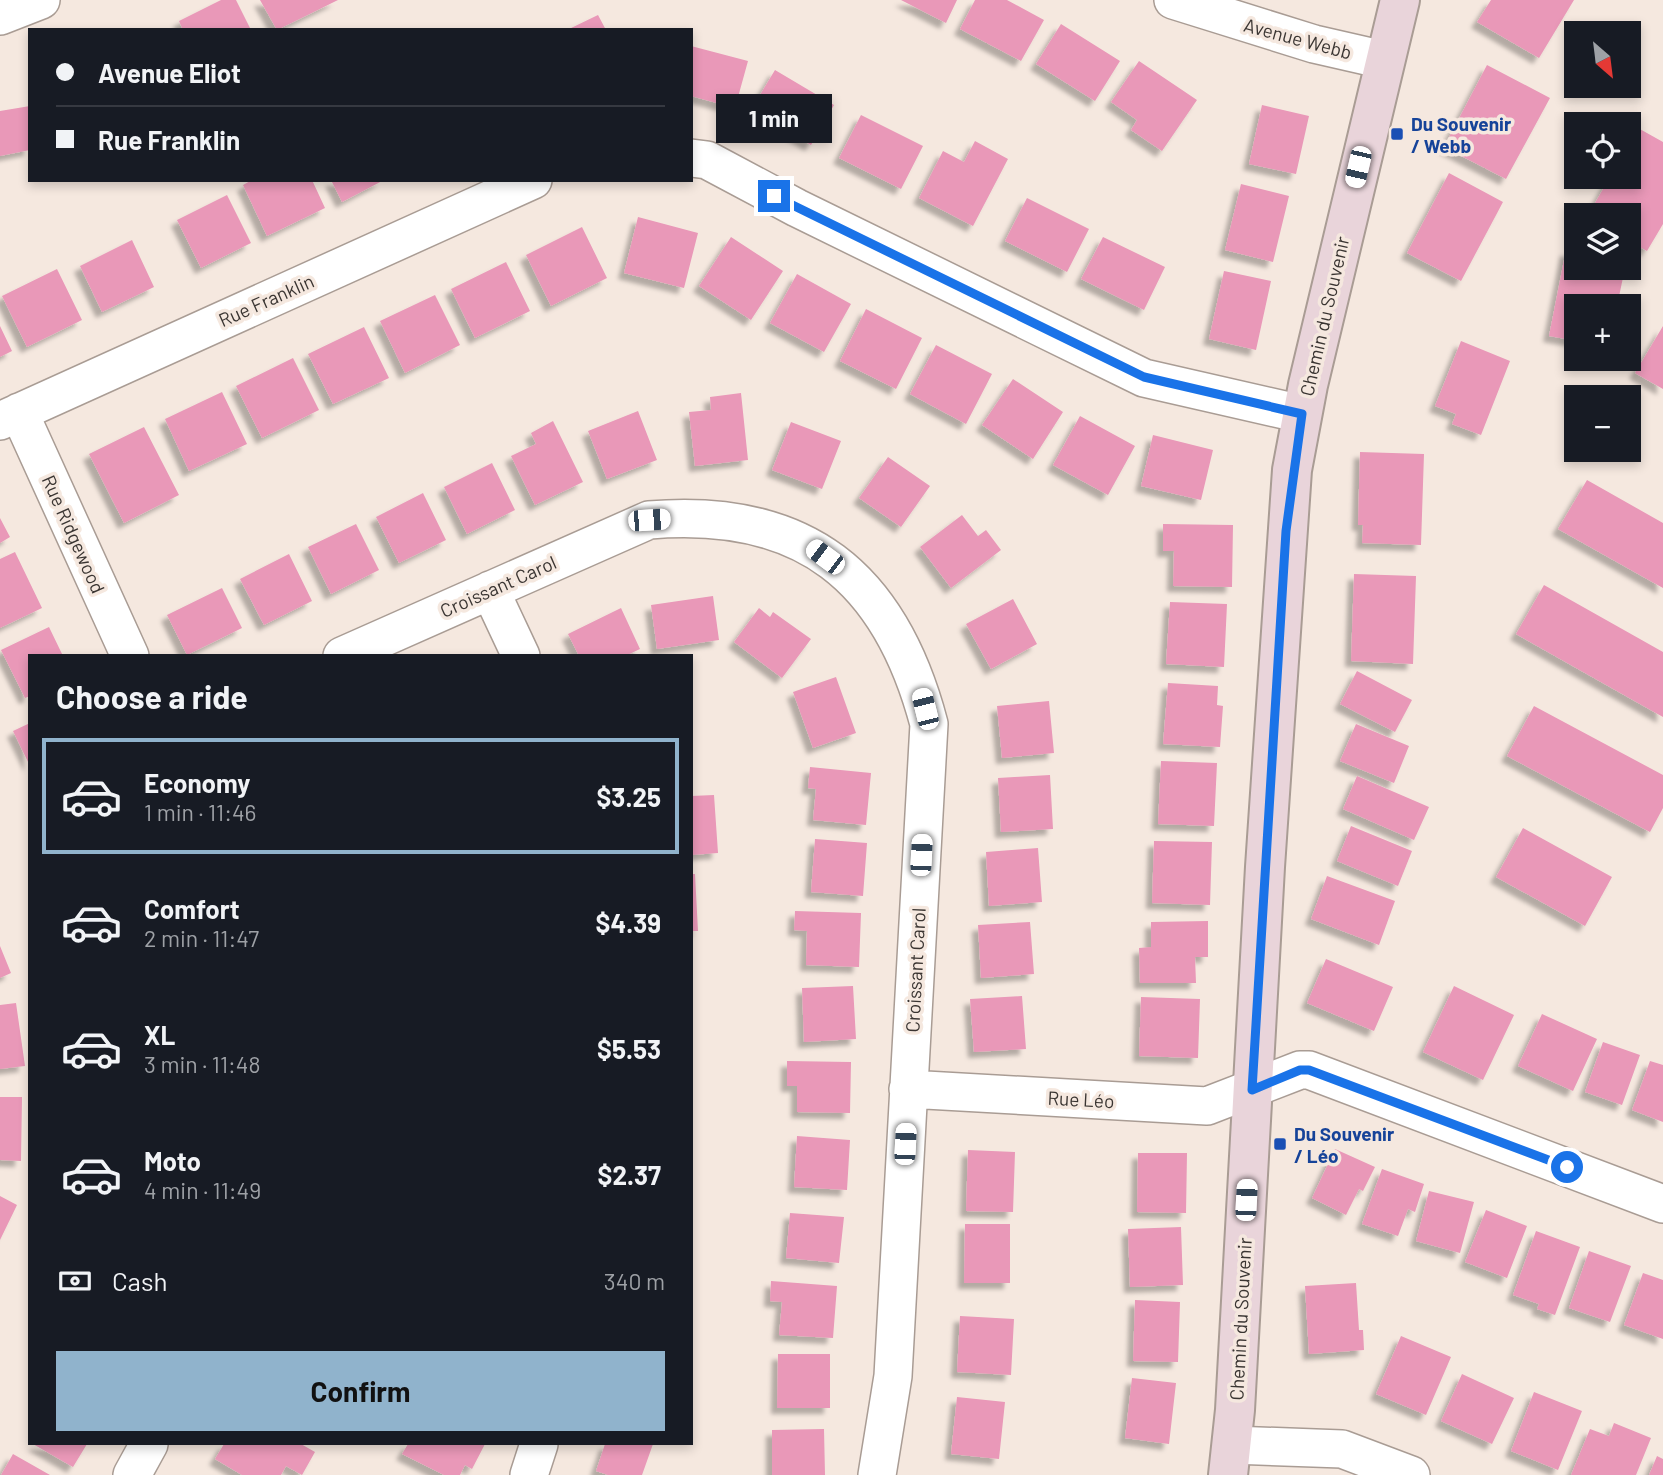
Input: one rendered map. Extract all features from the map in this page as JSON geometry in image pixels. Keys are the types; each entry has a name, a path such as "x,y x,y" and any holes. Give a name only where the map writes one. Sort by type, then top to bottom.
{"street":[{"path":"0,16 41,0"},
{"name":"Avenue Webb","path":"1173,0 1314,44 1384,60"},
{"name":"Chemin du Souvenir","path":"1230,1460 1287,521 1302,414 1400,0"},
{"path":"693,158 707,160 867,243 1144,377 1302,414"},
{"name":"Rue Franklin","path":"9,417 529,182"},
{"name":"Rue Ridgewood","path":"9,417 129,654"},
{"name":"Croissant Carol","path":"346,654 649,520 717,518 770,529 808,544 843,570 876,605 895,633 910,664 929,724 893,1376 877,1475"},
{"path":"490,590 520,654"},
{"name":"Rue Léo","path":"908,1089 1207,1106 1300,1070 1309,1070 1663,1204"},
{"path":"132,1475 148,1445"},
{"path":"529,1475 538,1445"},
{"path":"1230,1460 1342,1449 1411,1475"}],"building":[{"path":"221,0 236,0 250,28 182,28 179,21"},
{"path":"260,0 338,0 281,28 276,28"},
{"path":"901,0 957,0 946,23"},
{"path":"975,0 1007,0 1044,20 1021,61 960,29"},
{"path":"1491,0 1574,0 1539,58 1477,22"},
{"path":"598,15 605,28 571,28"},
{"path":"1061,24 1120,61 1095,101 1036,64"},
{"path":"693,47 748,61 735,108 693,97"},
{"path":"1139,61 1197,100 1162,151 1131,130 1137,120 1111,102"},
{"path":"1487,65 1550,98 1506,179 1444,147"},
{"path":"775,70 834,105 811,145 751,110"},
{"path":"1262,105 1309,116 1296,174 1249,164"},
{"path":"28,106 28,150 0,156 0,111"},
{"path":"861,115 923,146 901,189 839,158"},
{"path":"1641,130 1663,142 1663,224 1647,251 1641,248 1641,203 1595,203 1603,189 1641,189"},
{"path":"975,141 1008,159 973,226 919,198 943,151 964,162"},
{"path":"1449,173 1503,202 1461,281 1407,253"},
{"path":"248,182 313,182 325,208 267,236 243,185"},
{"path":"332,182 380,182 342,202"},
{"path":"1241,184 1289,196 1273,262 1225,250"},
{"path":"227,195 251,243 201,268 177,220"},
{"path":"1027,198 1089,229 1067,272 1005,241"},
{"path":"638,217 698,233 684,288 624,273"},
{"path":"582,227 607,278 551,306 526,255"},
{"path":"731,237 783,271 751,320 699,286"},
{"path":"1103,237 1165,267 1144,310 1081,279"},
{"path":"132,240 154,287 102,312 80,266"},
{"path":"1564,260 1564,280 1622,280 1620,294 1564,294 1564,339 1549,336"},
{"path":"506,262 530,311 475,338 451,289"},
{"path":"57,269 82,320 27,347 2,296"},
{"path":"1224,271 1271,281 1256,350 1209,339"},
{"path":"797,274 851,304 824,352 770,323"},
{"path":"435,295 460,345 405,373 380,321"},
{"path":"866,309 922,338 896,389 840,361"},
{"path":"0,326 12,351 0,357"},
{"path":"1663,326 1663,389 1635,373 1641,371 1641,363"},
{"path":"364,327 389,378 333,404 308,354"},
{"path":"1461,341 1510,361 1481,435 1452,424 1456,414 1435,406"},
{"path":"936,345 992,374 966,424 910,394"},
{"path":"293,358 319,410 262,438 236,386"},
{"path":"1013,379 1063,412 1033,459 982,425"},
{"path":"222,392 247,444 189,471 165,419"},
{"path":"741,393 748,460 695,466 689,412 711,410 710,397"},
{"path":"638,411 657,460 607,479 588,431"},
{"path":"1080,416 1135,446 1108,495 1053,465"},
{"path":"553,421 583,482 535,505 511,456 536,444 531,433"},
{"path":"791,422 841,441 822,489 772,470"},
{"path":"144,427 179,495 124,523 89,454"},
{"path":"1153,435 1213,450 1201,500 1141,486"},
{"path":"1360,452 1424,454 1421,545 1362,543 1363,525 1358,525"},
{"path":"888,457 930,486 901,527 859,498"},
{"path":"492,463 515,510 467,534 444,487"},
{"path":"1587,480 1663,523 1663,588 1558,529"},
{"path":"423,493 446,540 399,563 376,517"},
{"path":"962,515 978,536 986,530 1001,550 951,588 920,547"},
{"path":"0,518 10,537 0,543"},
{"path":"356,524 379,570 331,594 308,547"},
{"path":"1163,524 1233,525 1232,587 1173,586 1174,551 1163,551"},
{"path":"15,552 42,608 0,628 0,559"},
{"path":"289,554 312,601 264,625 240,579"},
{"path":"1354,574 1416,576 1413,664 1351,661"},
{"path":"1544,585 1663,652 1663,717 1516,634"},
{"path":"222,588 242,628 186,654 167,615"},
{"path":"713,596 719,640 657,649 651,605"},
{"path":"1013,599 1037,644 991,669 966,624"},
{"path":"1170,602 1227,604 1224,667 1166,664"},
{"path":"621,608 640,649 629,654 578,654 568,634"},
{"path":"759,608 770,617 773,612 811,639 782,678 734,642"},
{"path":"49,627 62,654 28,654 28,697 25,698 1,650"},
{"path":"1357,671 1412,700 1395,732 1340,704"},
{"path":"836,677 856,733 813,748 793,692"},
{"path":"1168,683 1218,686 1217,705 1223,706 1220,747 1163,744"},
{"path":"1049,701 1054,753 1002,758 997,706"},
{"path":"1534,706 1663,775 1663,808 1650,832 1507,756"},
{"path":"28,724 28,762 13,731"},
{"path":"1356,724 1409,746 1394,783 1340,761"},
{"path":"1161,761 1217,763 1214,826 1158,824"},
{"path":"810,767 871,773 866,825 813,820 816,789 808,788"},
{"path":"1050,775 1053,829 1001,832 998,778"},
{"path":"1357,776 1429,807 1414,840 1343,809"},
{"path":"714,795 718,853 693,855 693,796"},
{"path":"1351,826 1412,851 1398,886 1337,861"},
{"path":"1523,828 1612,877 1585,926 1496,877"},
{"path":"815,839 867,843 863,896 811,892"},
{"path":"1154,841 1212,842 1210,905 1152,903"},
{"path":"1038,848 1042,902 989,906 986,852"},
{"path":"693,874 695,874 698,931 693,931"},
{"path":"1327,876 1395,901 1379,945 1311,919"},
{"path":"795,911 861,913 859,967 806,965 807,931 794,930"},
{"path":"1208,921 1208,957 1195,957 1196,983 1140,983 1139,948 1151,947 1151,922"},
{"path":"1030,922 1034,974 981,978 978,925"},
{"path":"0,946 11,973 0,978"},
{"path":"1326,959 1393,987 1374,1031 1307,1003"},
{"path":"853,986 856,1039 804,1042 802,988"},
{"path":"1454,986 1514,1015 1483,1080 1423,1052"},
{"path":"1022,996 1026,1049 974,1052 970,999"},
{"path":"1141,997 1200,999 1198,1058 1139,1056"},
{"path":"16,1003 25,1066 0,1069 0,1005"},
{"path":"1542,1014 1597,1039 1573,1091 1518,1066"},
{"path":"1603,1042 1640,1055 1622,1105 1585,1092"},
{"path":"787,1061 851,1062 850,1113 797,1112 797,1086 787,1086"},
{"path":"1650,1061 1663,1065 1663,1122 1632,1110"},
{"path":"0,1097 22,1097 21,1161 0,1160"},
{"path":"797,1136 850,1140 847,1190 794,1187"},
{"path":"1335,1149 1375,1167 1363,1191 1359,1189 1346,1215 1312,1198"},
{"path":"968,1150 1015,1152 1013,1212 966,1211"},
{"path":"1138,1153 1187,1153 1186,1213 1137,1212"},
{"path":"1382,1169 1424,1184 1415,1212 1408,1209 1398,1236 1362,1224"},
{"path":"1429,1191 1474,1202 1460,1253 1416,1241"},
{"path":"0,1196 17,1205 0,1240"},
{"path":"1486,1210 1527,1226 1507,1278 1465,1262"},
{"path":"790,1213 844,1217 839,1263 786,1258"},
{"path":"965,1224 1010,1224 1010,1283 964,1283"},
{"path":"1181,1227 1183,1285 1130,1287 1128,1229"},
{"path":"1536,1231 1580,1247 1555,1315 1537,1309 1539,1304 1513,1295"},
{"path":"1589,1251 1631,1266 1610,1322 1569,1308"},
{"path":"1643,1273 1663,1280 1663,1339 1624,1325"},
{"path":"771,1281 837,1286 833,1338 779,1335 782,1302 770,1301"},
{"path":"1356,1283 1359,1330 1363,1330 1364,1350 1309,1354 1305,1286"},
{"path":"1135,1300 1180,1302 1178,1362 1133,1361"},
{"path":"960,1316 1014,1319 1011,1375 957,1372"},
{"path":"1401,1336 1451,1357 1426,1415 1376,1394"},
{"path":"778,1354 830,1354 830,1408 777,1408"},
{"path":"1462,1374 1514,1398 1492,1444 1441,1421"},
{"path":"1132,1378 1176,1383 1169,1444 1125,1438"},
{"path":"1534,1392 1582,1411 1558,1470 1511,1451"},
{"path":"957,1397 1005,1402 999,1459 951,1454"},
{"path":"1614,1423 1651,1438 1636,1475 1571,1475 1590,1429 1609,1436"},
{"path":"824,1429 825,1475 772,1475 772,1430"},
{"path":"35,1445 86,1445 73,1467"},
{"path":"223,1445 303,1445 315,1452 302,1475 286,1466 281,1475 242,1475 215,1459"},
{"path":"407,1445 484,1445 472,1469 465,1465 460,1475 444,1475 402,1454"},
{"path":"605,1445 653,1445 642,1475 608,1475 596,1471"},
{"path":"13,1454 50,1475 1,1475"},
{"path":"1657,1456 1663,1459 1663,1475 1649,1475"}],"place":[{"name":"Du Souvenir / Webb","path":"1397,134"},
{"name":"Du Souvenir / Léo","path":"1280,1144"}],"route":[{"path":"774,196 1047,332 1144,377 1302,414 1292,470 1286,531 1252,1090 1300,1070 1309,1070 1567,1167"}]}
